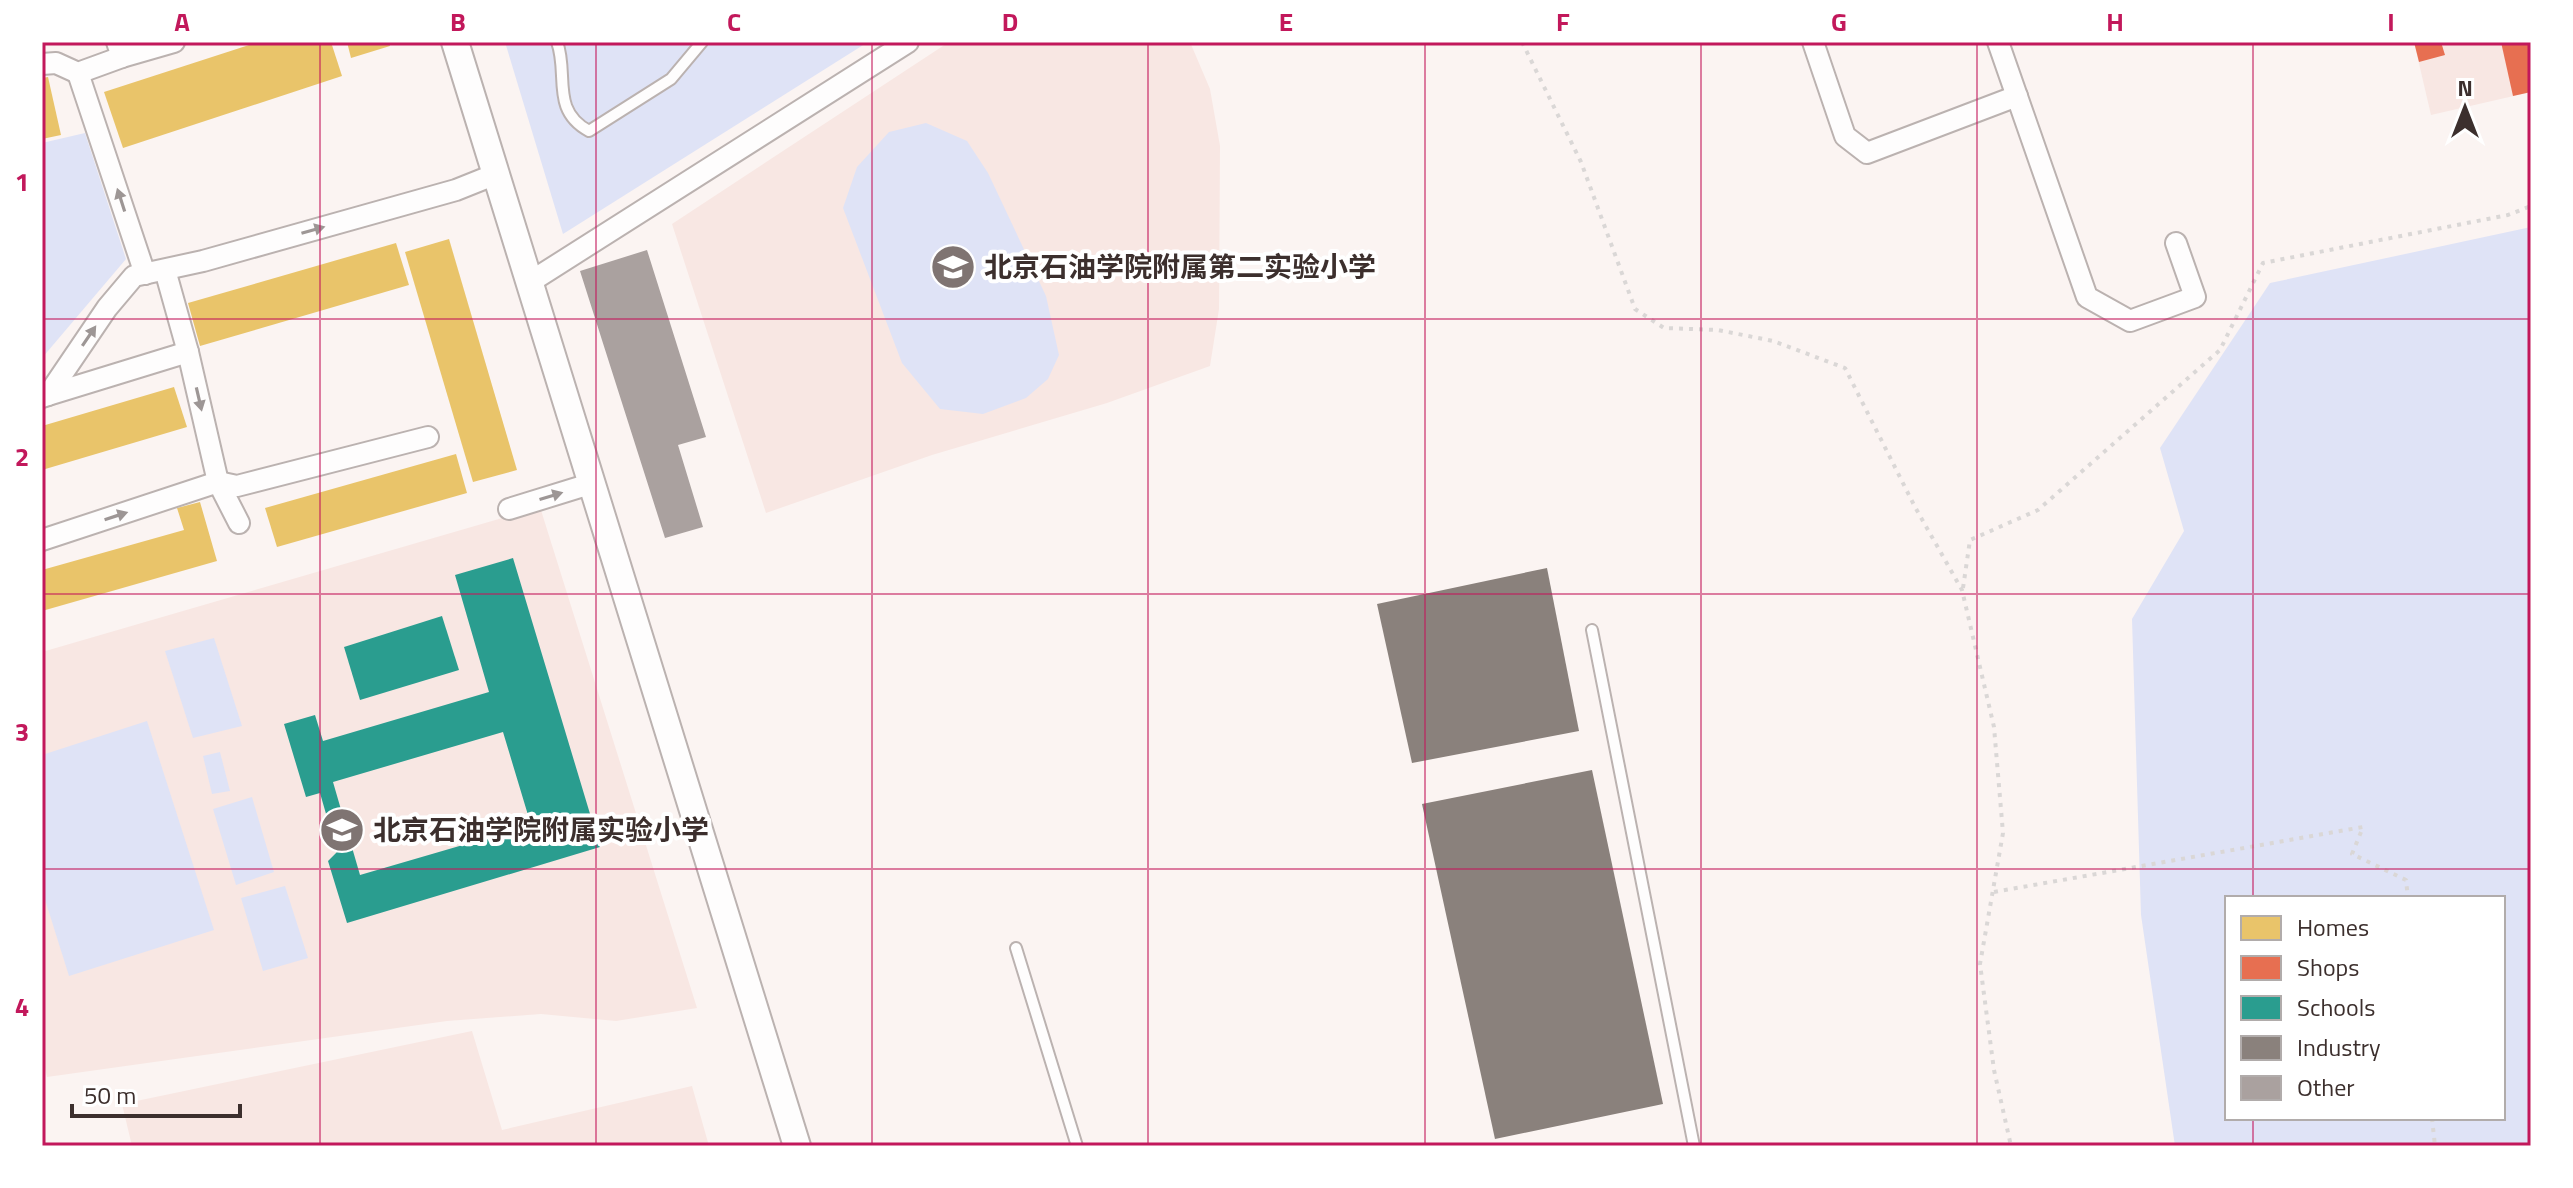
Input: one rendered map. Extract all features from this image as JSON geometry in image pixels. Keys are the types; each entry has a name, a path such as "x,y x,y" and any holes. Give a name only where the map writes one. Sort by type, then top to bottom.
{"street":[{"path":"78,73 120,49 174,42"},
{"path":"455,42 797,1146"},
{"path":"530,282 908,42"},
{"path":"1813,42 1845,136 1867,153 2017,96"},
{"path":"1998,42 2087,297 2130,321 2195,297 2176,243"},
{"path":"42,64 56,63 78,73 188,352 218,482 239,523"},
{"path":"45,396 107,308 134,276 456,190 496,174"},
{"path":"45,396 188,352"},
{"path":"42,540 218,482 237,486 428,437"},
{"path":"509,509 593,483"}],"lane":[{"path":"557,42 561,53 561,89 574,123 589,131 671,79 702,42"},
{"path":"1592,630 1694,1146"},
{"path":"1016,948 1077,1146"}],"path":[{"path":"1522,42 1581,162 1635,309 1664,328 1718,330 1773,341 1845,368 1915,507 1962,590 1994,727 2003,833 1980,964 1994,1070 2011,1146"},
{"path":"1962,590 1970,540 2038,510 2220,350 2263,263 2508,215 2531,206"},
{"path":"1993,892 2363,827 2352,854 2406,880 2408,896"},
{"path":"2432,1120 2435,1146"}],"shaded area":[{"path":"505,42 868,42 563,234"},
{"name":"北京石油学院附属第二实验小学","path":"949,42 1190,42 1210,89 1220,146 1219,309 1210,366 1107,403 932,455 766,513 672,224"},
{"path":"2414,42 2531,42 2531,92 2431,115"},
{"path":"926,123 967,141 988,173 1046,296 1059,355 1048,379 1026,398 983,414 940,409 902,363 843,208 857,167 889,132"},
{"path":"85,133 126,259 42,358 42,143"},
{"path":"2531,227 2531,1146 2175,1146 2141,915 2132,619 2184,531 2160,448 2270,283"},
{"name":"北京石油学院附属实验小学","path":"540,507 697,1008 616,1021 541,1014 447,1021 47,1077 42,1055 42,652"},
{"path":"214,638 242,726 193,738 165,651"},
{"path":"147,721 214,930 69,976 42,890 42,755"},
{"path":"220,752 230,791 212,794 203,756"},
{"path":"252,797 274,872 236,885 213,809"},
{"path":"285,886 308,958 263,971 241,898"},
{"path":"472,1031 502,1130 692,1086 709,1146 132,1146 122,1104"}],"building: Homes":[{"path":"258,42 331,42 342,76 123,148 104,92"},
{"path":"347,42 389,42 390,46 351,58"},
{"path":"48,77 61,135 42,139 42,78"},
{"path":"449,239 517,470 473,482 405,252"},
{"path":"396,243 409,285 200,346 188,303"},
{"path":"174,387 187,427 42,470 42,426"},
{"path":"456,454 467,493 277,547 265,508"},
{"path":"200,502 217,561 42,611 42,570 184,530 177,508"}],"building: Shops":[{"path":"2414,42 2441,42 2445,55 2419,62"},
{"path":"2501,42 2531,42 2531,92 2513,96"}],"building: Schools":[{"path":"513,558 600,847 347,923 328,861 337,852 320,793 306,797 284,724 315,715 323,741 489,692 455,575","holes":["503,732 531,825 360,875 333,782"]},
{"path":"442,616 459,670 360,700 344,647"}],"building: Industry":[{"path":"1547,568 1579,731 1412,763 1377,604"},
{"path":"1592,770 1663,1104 1495,1139 1422,804"}],"building: Other":[{"path":"647,250 706,437 678,445 703,527 665,538 580,271"}],"place":[{"name":"北京石油学院附属第二实验小学","path":"953,267"},
{"name":"北京石油学院附属实验小学","path":"342,830"}]}
